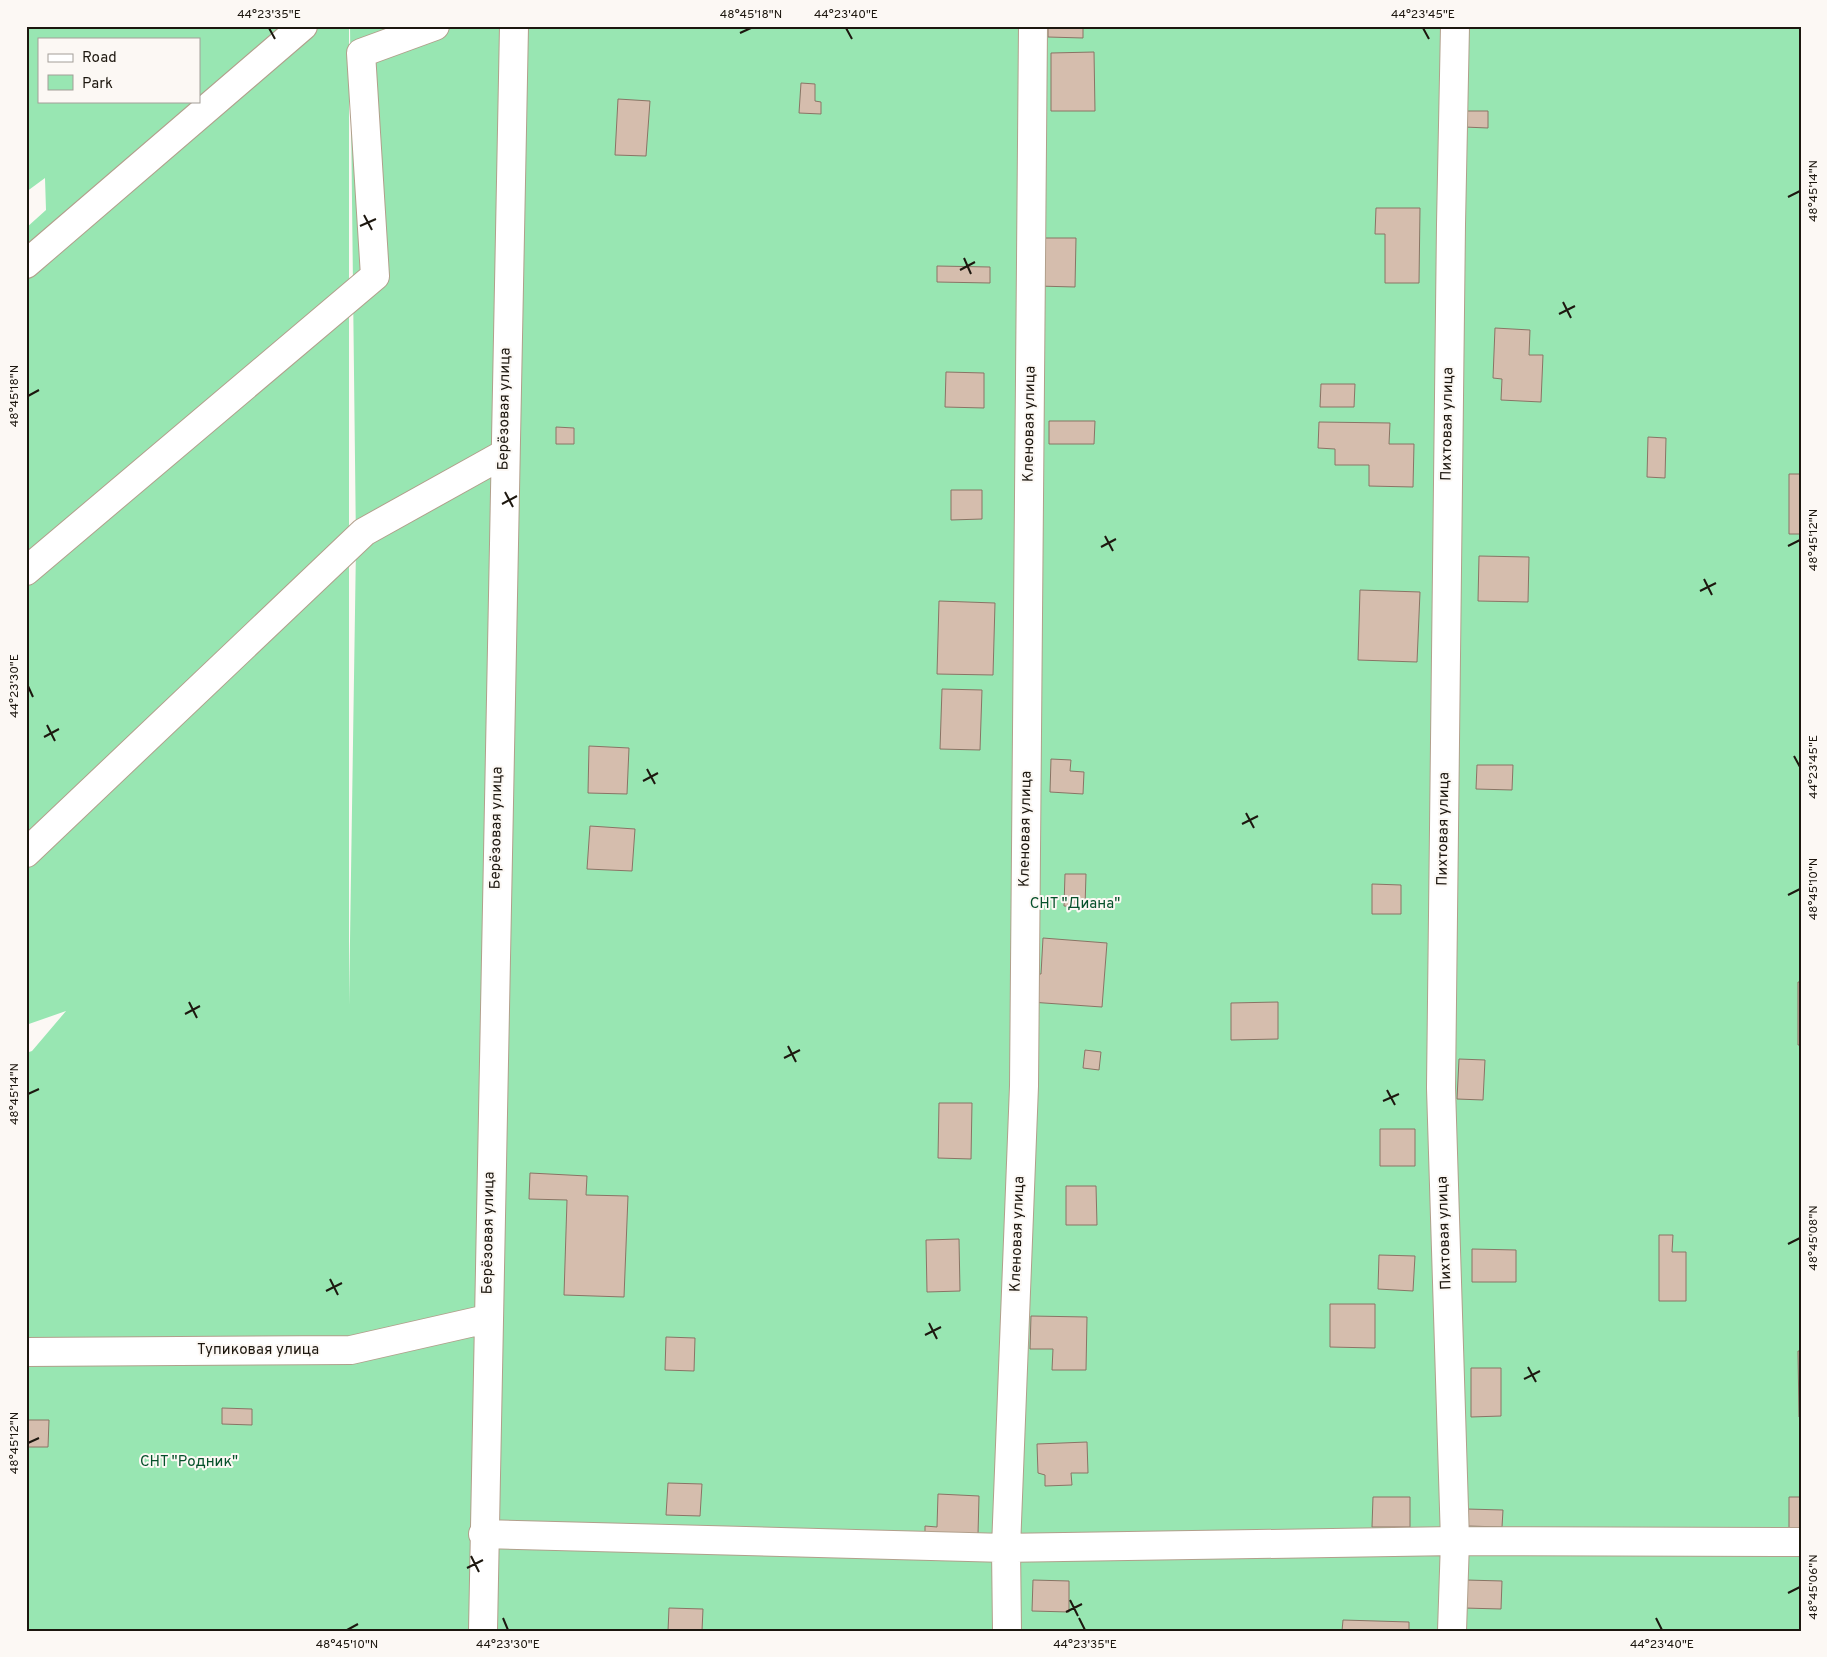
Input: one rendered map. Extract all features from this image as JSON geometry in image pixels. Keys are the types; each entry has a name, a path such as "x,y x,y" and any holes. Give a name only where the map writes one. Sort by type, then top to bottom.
{"street":[{"path":"26,264 303,26"},
{"path":"26,571 375,276 361,53 435,26"},
{"name":"Берёзовая улица","path":"482,1631 514,26"},
{"name":"Кленовая улица","path":"1007,1631 1006,1548 1024,1086 1033,26"},
{"name":"Пихтовая улица","path":"1452,1631 1454,1541 1441,1088 1450,224 1455,26"},
{"path":"26,853 364,532 504,454"},
{"name":"Тупиковая улица","path":"26,1352 351,1350 487,1319"},
{"path":"483,1534 1006,1548 1454,1541 1801,1542"}],"green space":[{"name":"СНТ \"Диана\"","path":"26,26 349,26 349,1006 356,546 350,26 1801,26 1801,1631 26,1631 26,1053 32,1051 66,1011 26,1025 26,228 46,210 45,178 26,192"}],"building":[{"path":"1048,26 1083,26 1083,38 1048,37"},
{"path":"1094,52 1095,111 1051,111 1051,53"},
{"path":"801,83 815,84 815,101 821,102 821,114 799,113"},
{"path":"618,99 650,101 646,156 615,155"},
{"path":"1465,111 1488,111 1488,128 1464,127"},
{"path":"1376,208 1420,208 1419,283 1385,283 1385,234 1375,234"},
{"path":"1038,238 1076,238 1075,287 1037,286"},
{"path":"937,266 990,267 990,283 937,282"},
{"path":"1495,328 1530,330 1529,355 1543,355 1541,402 1501,400 1502,379 1493,378"},
{"path":"946,372 984,373 984,408 945,407"},
{"path":"1321,384 1355,384 1354,407 1320,407"},
{"path":"1049,421 1095,421 1094,444 1049,444"},
{"path":"1319,422 1390,423 1389,444 1414,444 1413,487 1369,486 1369,465 1335,465 1335,449 1318,448"},
{"path":"556,427 574,428 574,444 556,444"},
{"path":"1648,437 1666,438 1665,478 1647,477"},
{"path":"1789,474 1801,474 1801,534 1789,534"},
{"path":"951,490 982,490 982,519 951,520"},
{"path":"1479,556 1529,557 1528,602 1478,601"},
{"path":"1360,590 1420,592 1417,662 1358,660"},
{"path":"939,601 995,603 993,675 937,674"},
{"path":"942,689 982,690 980,750 940,749"},
{"path":"589,746 629,748 627,794 588,793"},
{"path":"1051,759 1071,760 1070,771 1084,772 1083,794 1050,792"},
{"path":"1477,765 1513,765 1512,790 1476,789"},
{"path":"590,826 635,829 632,871 587,869"},
{"path":"1065,874 1086,874 1085,907 1064,906"},
{"path":"1372,884 1401,885 1401,914 1372,914"},
{"path":"1043,938 1107,943 1102,1007 1030,1002 1032,974 1041,974"},
{"path":"1798,982 1801,982 1801,1045 1798,1045"},
{"path":"1278,1002 1278,1039 1231,1040 1231,1003"},
{"path":"1085,1050 1101,1052 1099,1070 1083,1068"},
{"path":"1459,1059 1485,1060 1483,1100 1457,1099"},
{"path":"939,1103 972,1103 971,1159 938,1158"},
{"path":"1380,1129 1415,1129 1415,1166 1380,1166"},
{"path":"530,1173 587,1176 586,1195 628,1196 624,1297 564,1295 567,1200 529,1199"},
{"path":"1066,1186 1096,1186 1097,1225 1066,1225"},
{"path":"1659,1235 1673,1235 1672,1252 1686,1252 1686,1301 1659,1301"},
{"path":"959,1239 960,1291 927,1292 926,1240"},
{"path":"1472,1249 1516,1250 1516,1282 1472,1282"},
{"path":"1379,1255 1415,1256 1413,1291 1378,1289"},
{"path":"1330,1304 1375,1304 1375,1348 1330,1347"},
{"path":"1031,1316 1087,1317 1086,1370 1052,1370 1053,1349 1030,1349"},
{"path":"666,1337 695,1338 694,1371 665,1370"},
{"path":"1798,1351 1801,1351 1801,1417 1799,1417"},
{"path":"1471,1368 1501,1368 1501,1416 1471,1417"},
{"path":"222,1408 252,1409 252,1425 222,1424"},
{"path":"26,1420 49,1420 48,1447 26,1447"},
{"path":"1087,1442 1088,1473 1071,1473 1072,1485 1045,1486 1045,1475 1038,1473 1037,1444"},
{"path":"668,1483 702,1484 700,1516 666,1515"},
{"path":"938,1494 979,1496 978,1535 925,1534 925,1526 937,1527"},
{"path":"1373,1497 1410,1497 1410,1527 1372,1527"},
{"path":"1789,1497 1801,1497 1801,1532 1789,1532"},
{"path":"1467,1509 1503,1510 1502,1527 1467,1526"},
{"path":"1033,1580 1069,1581 1069,1612 1032,1611"},
{"path":"1466,1580 1502,1581 1501,1609 1464,1608"},
{"path":"669,1608 703,1609 702,1631 668,1631"},
{"path":"1343,1620 1409,1622 1409,1631 1342,1631"}],"park label":[{"name":"СНТ \"Родник\"","path":"189,1462"}]}
